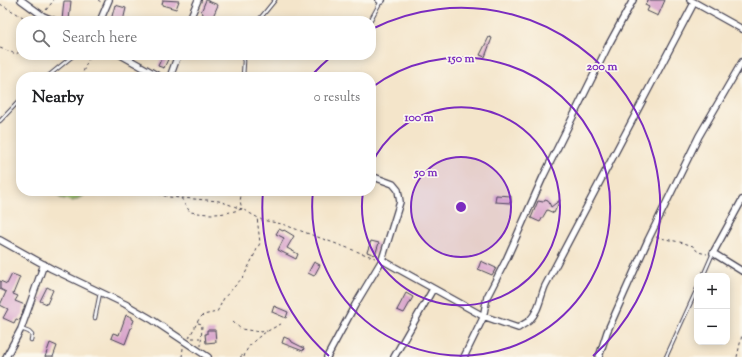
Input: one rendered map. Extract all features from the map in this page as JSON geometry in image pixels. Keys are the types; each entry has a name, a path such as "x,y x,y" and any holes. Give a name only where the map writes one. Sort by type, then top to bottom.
{"street":[{"path":"21,0 43,16"},
{"path":"102,16 109,0"},
{"path":"192,16 198,0"},
{"path":"464,357 483,316 487,297 506,260 543,177 608,46 633,0"},
{"path":"382,260 433,290 483,316 518,328 529,321 536,312 545,286 692,1 742,29"},
{"path":"130,60 151,72"},
{"path":"172,72 176,60"},
{"path":"599,357 607,332 648,240 699,136 742,62"},
{"path":"327,357 355,305 382,260 400,202 398,190 393,184 376,178"},
{"path":"742,200 713,253 742,271"},
{"path":"0,240 44,264 125,304 208,357"},
{"path":"6,357 21,329 44,264"},
{"path":"394,357 433,290"}],"lane":[{"path":"262,16 275,0"},
{"path":"373,16 381,0"},
{"path":"53,72 68,60"},
{"path":"243,72 244,60"},
{"path":"0,121 16,103"},
{"path":"704,273 713,253"},
{"path":"95,318 100,292"},
{"path":"666,357 694,296"},
{"path":"21,329 32,335 31,340"}],"path":[{"path":"43,16 54,0"},
{"path":"0,4 21,16"},
{"path":"0,48 16,54"},
{"path":"83,72 88,60"},
{"path":"171,196 219,201 242,209 262,220 282,224 382,260"},
{"path":"241,196 240,201 242,209"},
{"path":"181,198 190,212 224,214 242,209"},
{"path":"201,338 189,338 199,319 203,315 217,312 224,298 244,276 260,243 257,217"},
{"path":"648,240 653,237 684,243 693,246 698,252 710,255 713,253"},
{"path":"233,322 241,329 260,332 283,323"},
{"path":"197,323 202,324 202,349 200,352"},
{"path":"240,357 267,330"},
{"path":"737,357 742,335"},
{"path":"182,357 185,342"},
{"path":"244,357 245,353"}],"green space":[{"path":"58,196 83,196 73,201"}],"building":[{"path":"163,0 179,1 176,9 162,5"},
{"path":"206,0 218,5 213,16 202,16 203,13 201,12"},
{"path":"648,0 665,0 658,16 647,11 649,7 645,5"},
{"path":"64,1 71,1 69,16 62,16"},
{"path":"115,5 126,8 124,16 112,16"},
{"path":"489,37 492,38 485,57 480,55"},
{"path":"161,60 168,60 164,68 158,66"},
{"path":"496,195 511,196 511,203 495,202"},
{"path":"545,199 548,200 551,207 560,200 554,213 547,210 540,222 531,218 538,201 543,202"},
{"path":"279,229 284,230 294,236 287,248 298,254 296,259 278,250 284,238 276,234"},
{"path":"371,241 379,243 375,255 367,252"},
{"path":"481,261 496,268 492,275 478,269"},
{"path":"314,262 320,265 314,276 308,273"},
{"path":"12,274 20,277 13,294 18,296 15,301 25,305 20,320 16,319 14,323 3,318 8,309 0,305 6,292 0,289 0,281 7,284"},
{"path":"47,287 53,290 47,304 40,301"},
{"path":"406,293 413,297 404,313 397,310"},
{"path":"274,306 288,312 286,318 272,312"},
{"path":"126,315 132,317 134,320 125,344 111,338 113,333 119,335"},
{"path":"207,330 215,330 216,342 206,343 205,334 207,334"},
{"path":"284,337 304,348 303,351 282,343"},
{"path":"50,343 57,346 53,357 45,357"}]}
